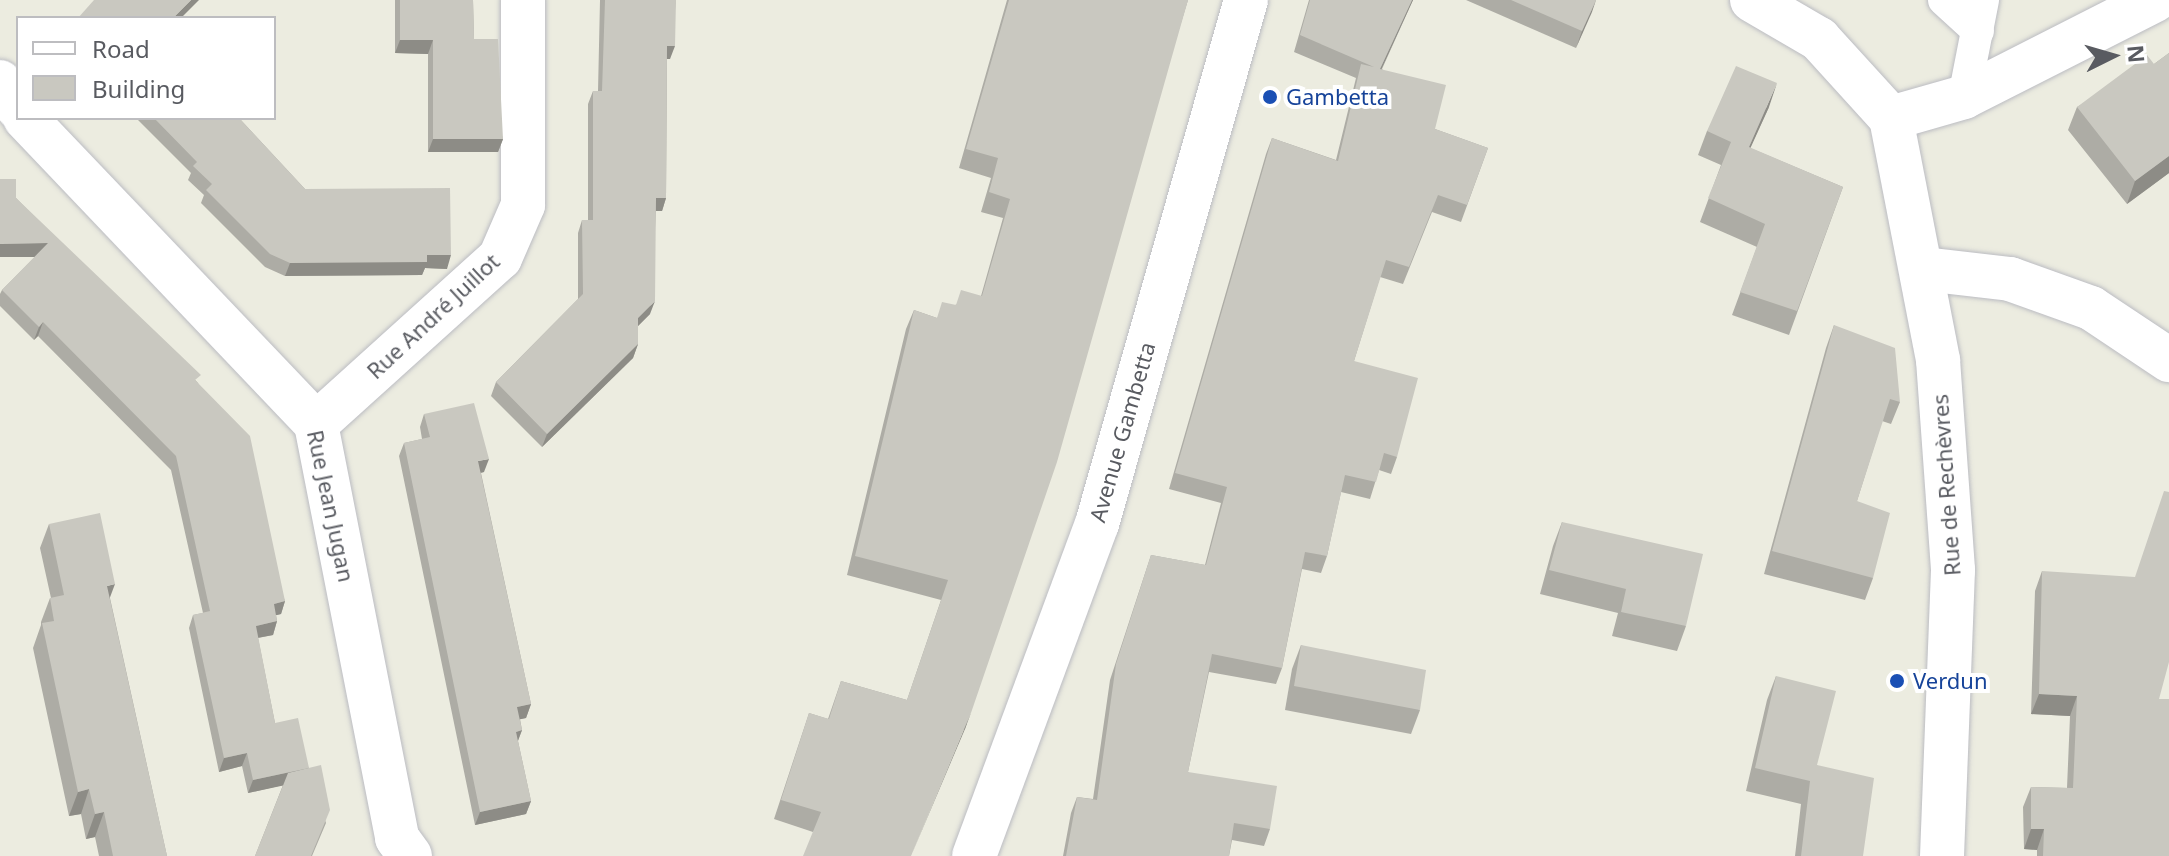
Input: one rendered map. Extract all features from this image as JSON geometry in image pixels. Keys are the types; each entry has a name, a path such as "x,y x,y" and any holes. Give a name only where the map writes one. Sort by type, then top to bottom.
{"street":[{"name":"Rue André Juillot","path":"316,424 500,258 523,205 523,0"},
{"name":"Avenue Gambetta","path":"974,856 1097,524 1246,0"},
{"path":"1752,0 1819,39 1891,118 1964,97 2155,0"},
{"path":"0,82 16,105"},
{"name":"Rue de Rechèvres","path":"1891,118 1924,269 1953,570 1942,856"},
{"name":"Rue Jean Jugan","path":"27,120 316,424 397,838 410,856"},
{"path":"1924,269 2010,279 2091,308 2169,360"}],"lane":[{"path":"1944,0 1980,16 1964,97"}],"building":[{"path":"94,0 191,0 175,16 80,16"},
{"path":"400,0 473,0 474,39 498,39 503,139 433,139 433,40 400,40"},
{"path":"605,0 676,0 675,46 667,46 666,198 656,198 655,301 638,318 638,344 547,434 496,382 583,294 582,220 593,220 593,91 602,91"},
{"path":"1009,0 1188,0 1057,462 972,710 911,856 803,856 821,812 781,800 809,713 829,719 841,681 907,700 948,580 855,556 914,310 937,318 942,302 956,305 961,290 982,296 1010,199 989,192 998,158 966,149"},
{"path":"1310,0 1412,0 1380,69 1446,85 1435,129 1488,148 1467,205 1438,195 1409,267 1386,260 1354,361 1418,378 1397,457 1384,453 1376,482 1345,475 1327,556 1305,552 1282,668 1212,654 1188,772 1277,786 1270,829 1234,823 1229,856 1066,856 1077,797 1097,800 1116,664 1151,555 1206,565 1227,487 1175,473 1272,138 1338,161 1361,64 1374,67 1300,35"},
{"path":"1511,0 1596,0 1582,31"},
{"path":"2169,53 2169,156 2135,181 2077,107 2147,55 2154,64"},
{"path":"1736,66 1777,83 1749,147 1843,187 1797,311 1740,292 1765,224 1708,198 1731,142 1707,131"},
{"path":"156,120 241,120 305,189 450,188 451,255 427,255 427,262 290,263 270,254 206,190 212,184 193,166 197,162"},
{"path":"0,179 16,179 16,198 201,375 195,380 250,436 285,601 274,604 277,621 256,626 275,723 298,718 309,768 253,780 247,753 224,758 193,615 210,611 176,456 43,322 39,327 2,290 48,243 0,244"},
{"path":"1834,325 1895,348 1900,402 1890,399 1857,501 1890,513 1873,578 1772,551"},
{"path":"474,403 489,459 478,461 531,704 517,707 522,730 516,732 531,801 480,812 404,443 430,437 424,414"},
{"path":"2164,491 2169,492 2169,662 2159,699 2169,699 2169,856 2043,856 2044,829 2031,829 2031,787 2073,788 2077,696 2039,694 2042,571 2135,577"},
{"path":"100,513 115,584 107,586 167,856 113,856 104,812 95,814 89,789 78,792 42,623 54,621 50,598 64,595 49,524"},
{"path":"1562,522 1703,554 1686,626 1621,612 1626,589 1549,570"},
{"path":"1301,645 1426,670 1420,710 1294,686"},
{"path":"1776,676 1836,691 1817,765 1874,778 1863,856 1801,856 1810,781 1755,768"},
{"path":"321,765 330,810 311,856 255,856 288,773"}],"place":[{"name":"Gambetta","path":"1270,97"},
{"name":"Verdun","path":"1897,681"}]}
